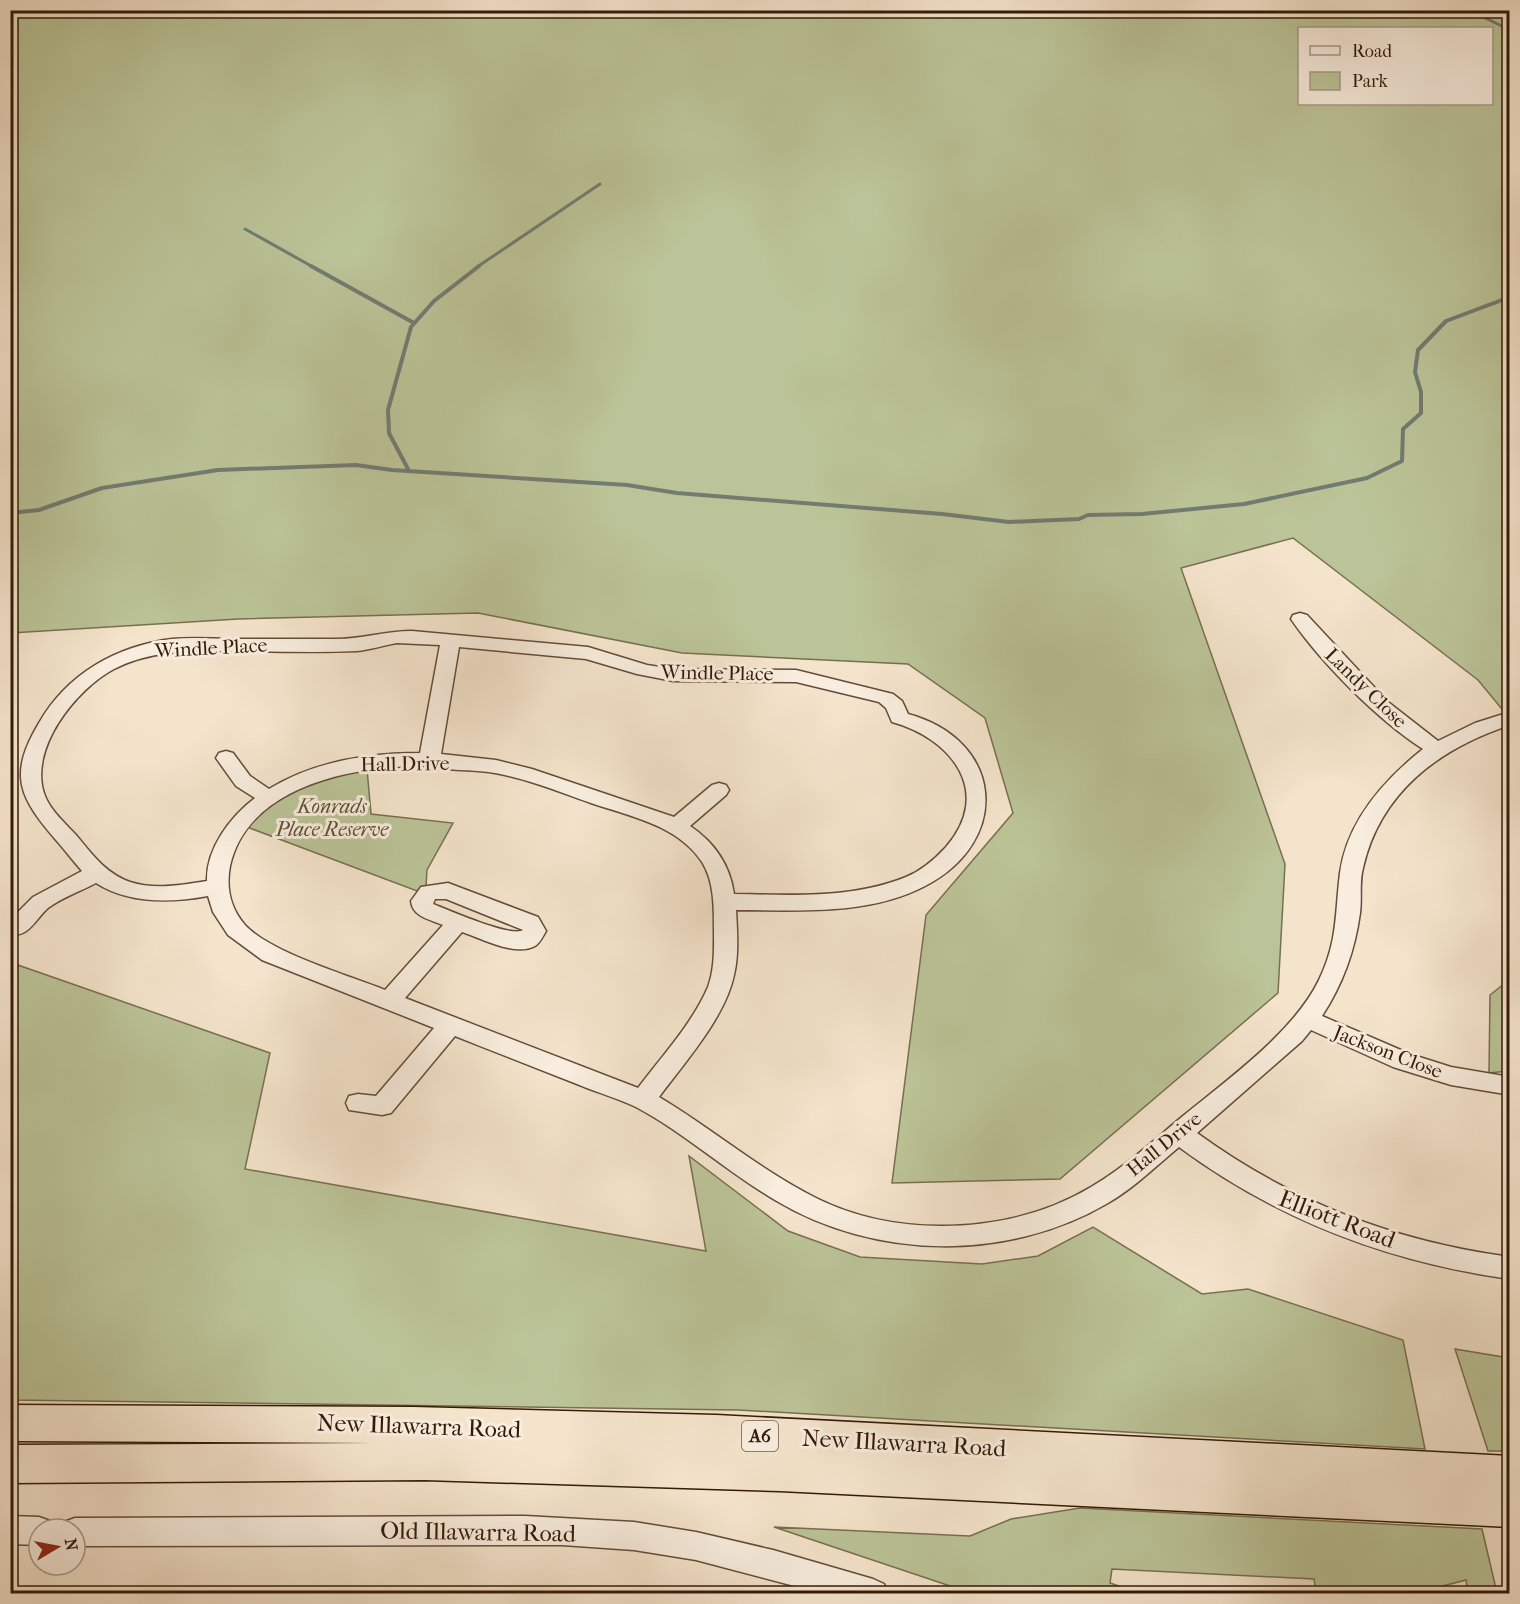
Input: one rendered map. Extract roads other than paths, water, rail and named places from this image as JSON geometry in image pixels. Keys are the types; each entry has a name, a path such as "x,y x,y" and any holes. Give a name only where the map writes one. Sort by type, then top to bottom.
{"highway":[{"name":"New Illawarra Road","path":"10,1423 289,1422 817,1437 1254,1464 1509,1475"},
{"name":"New Illawarra Road","path":"10,1464 425,1461 780,1472 1509,1508"}],"street":[{"name":"Landy Close","path":"1300,619 1358,685 1415,735 1438,750"},
{"name":"Windle Place","path":"218,888 182,893 143,892 116,884 97,873 39,805 32,788 31,771 34,751 44,731 71,694 101,669 129,655 173,645 360,645 404,636 588,653 644,670 673,675 796,676 886,698 895,705 899,718 916,721 941,735 958,752 970,769 976,787 977,806 969,832 957,851 938,867 915,881 873,896 831,901 726,902"},
{"path":"429,761 451,640"},
{"name":"Hall Drive","path":"643,1100 705,1012 720,985 724,971 726,902 724,886 712,859 701,846 676,826 510,770 429,761 382,761 335,768 299,781 269,798 247,815 228,840 218,869 219,898 228,918 239,933 257,946 322,976 643,1100 682,1122 791,1196 835,1218 885,1231 934,1237 992,1233 1050,1218 1098,1196 1180,1134 1294,1035 1323,998 1335,972 1350,912 1351,870 1367,819 1386,792 1409,769 1468,733 1509,718"},
{"path":"226,758 243,781 269,798"},
{"path":"676,826 719,790"},
{"path":"16,928 40,902 97,873"},
{"path":"389,1000 458,922"},
{"name":"Jackson Close","path":"1308,1019 1402,1061 1451,1076 1505,1085"},
{"path":"358,1103 382,1106 450,1025"},
{"name":"Elliott Road","path":"1180,1134 1252,1184 1323,1218 1444,1257 1509,1268"},
{"name":"Old Illawarra Road","path":"87,1532 207,1534 471,1529 580,1533 669,1541 759,1558 873,1593"},
{"path":"10,1530 27,1531"}],"waterway":[{"path":"1469,10 1510,30"},
{"path":"958,11 960,17"},
{"path":"477,267 600,184"},
{"path":"245,229 313,267"},
{"path":"311,266 414,323"},
{"path":"409,471 389,433 388,410 411,327 434,301 479,266"},
{"path":"10,513 39,510 102,488 218,470 356,465 392,470 627,485 677,493 942,514 1009,522 1079,519 1088,515 1142,514 1244,504 1367,478 1402,461 1403,429 1421,413 1421,392 1415,372 1418,350 1446,321 1510,297"}],"park label":[{"name":"Konrads Place Reserve","path":"332,818"}]}
